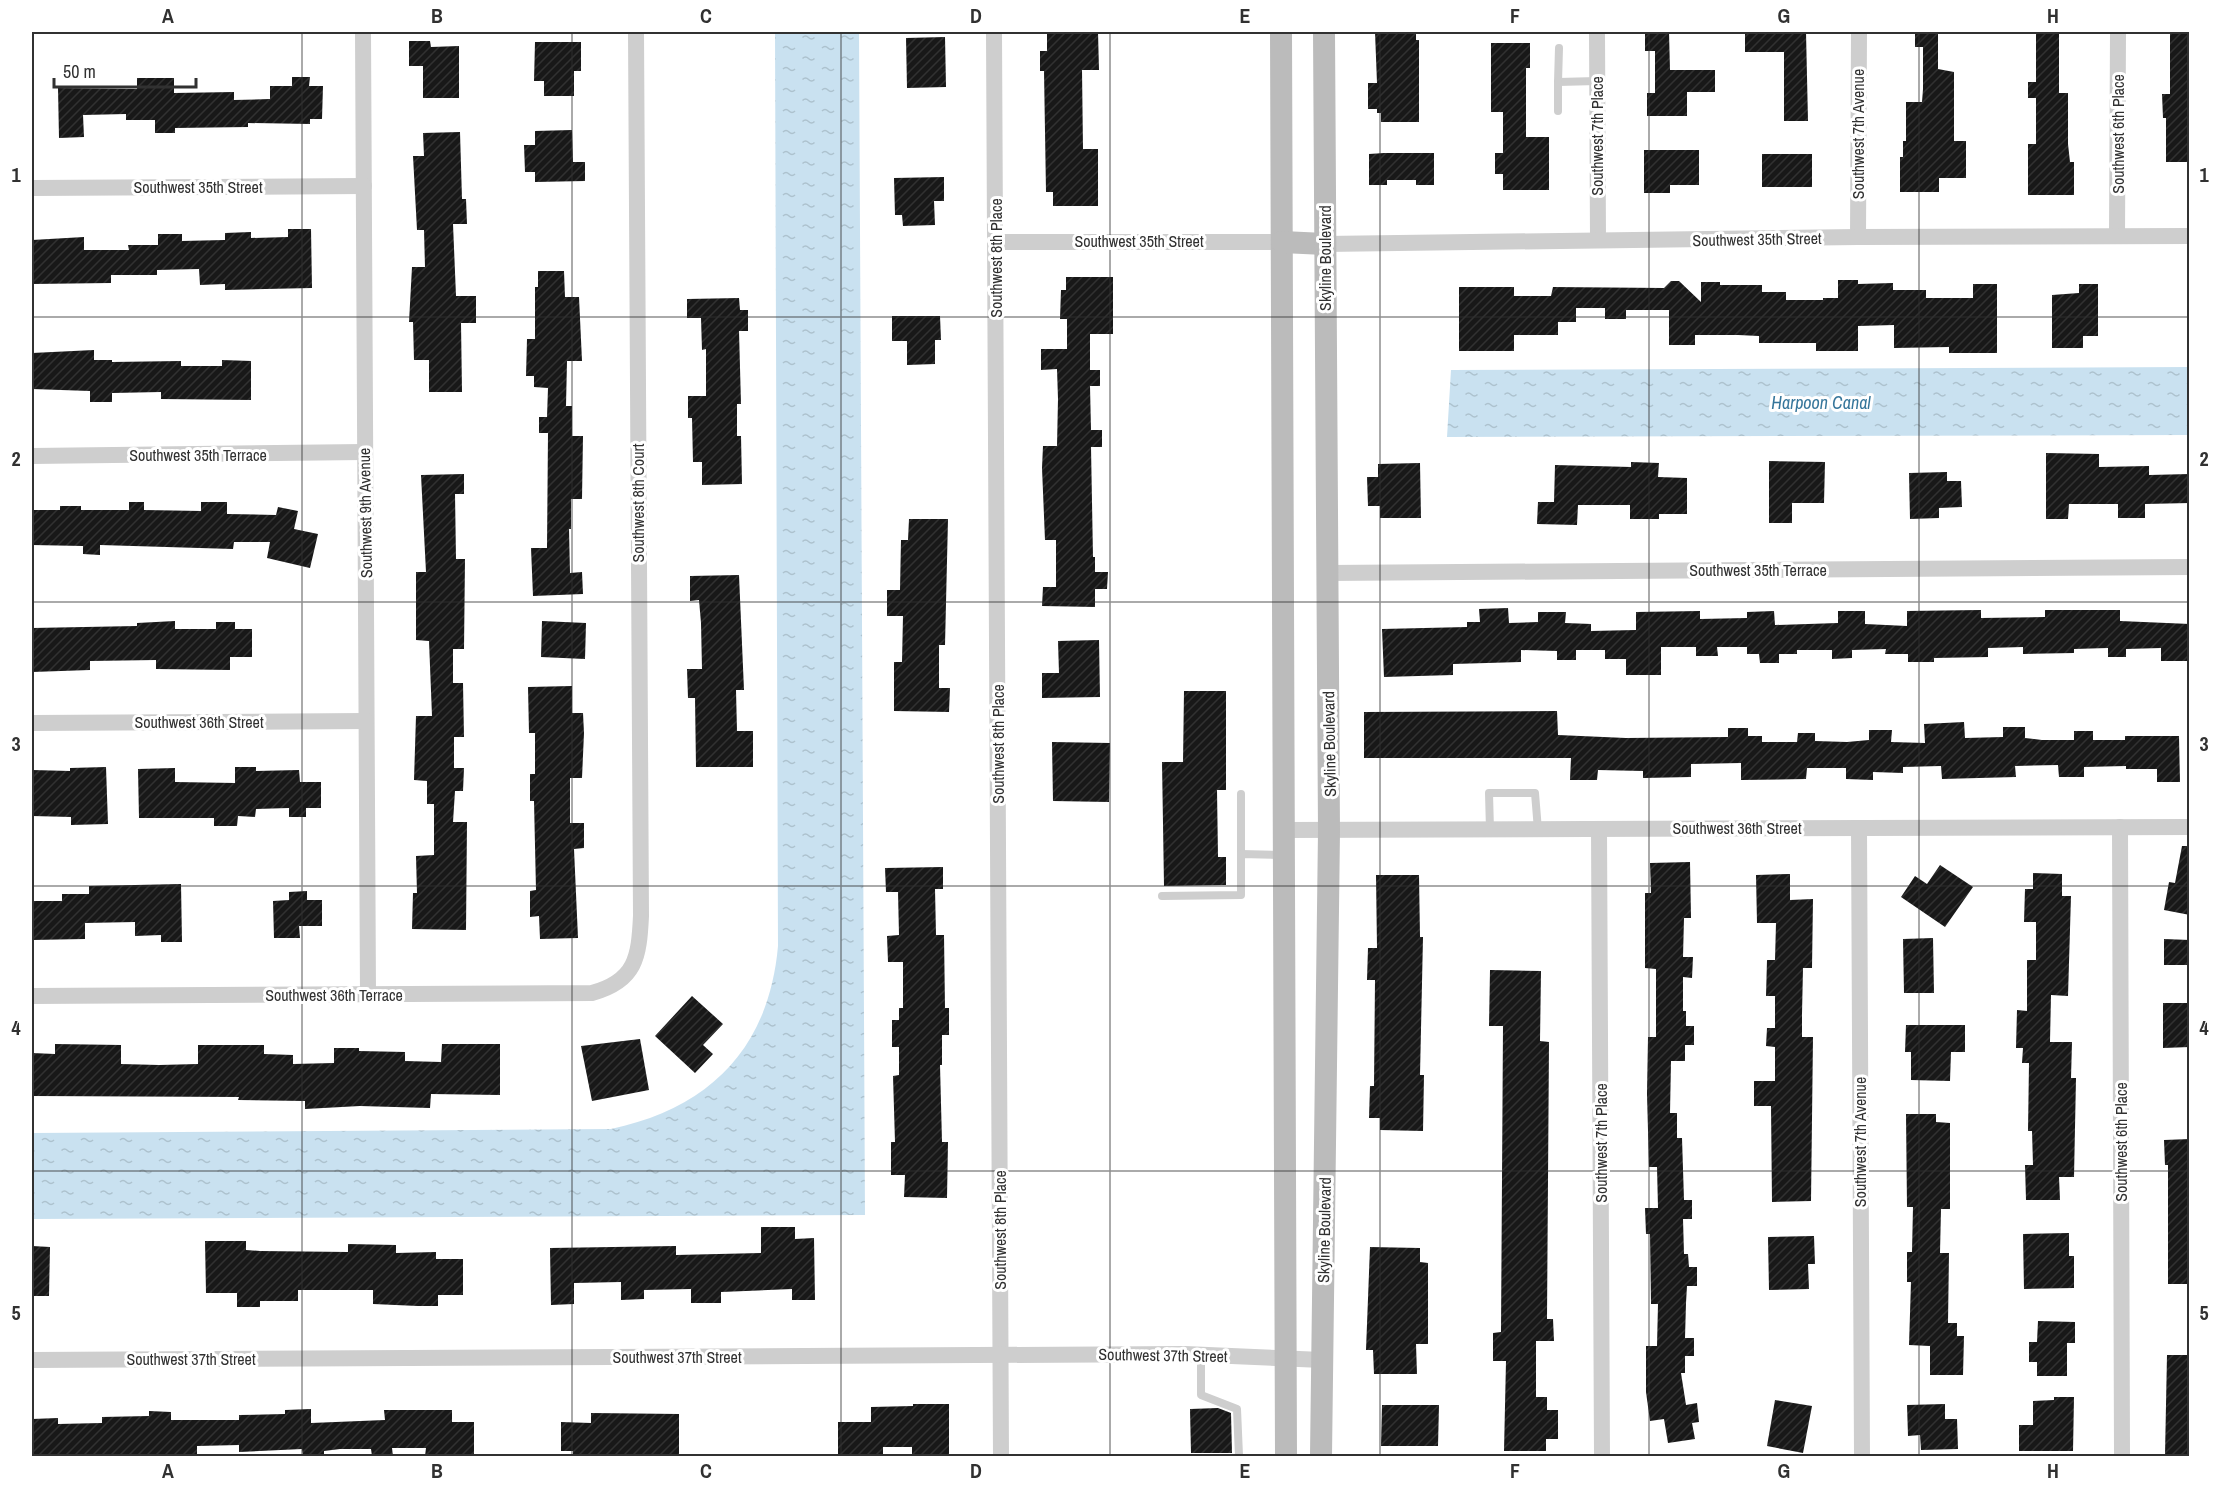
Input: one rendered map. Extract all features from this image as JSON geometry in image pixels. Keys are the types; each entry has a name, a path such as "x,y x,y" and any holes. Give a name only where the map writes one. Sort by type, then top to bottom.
{"street":[{"name":"Southwest 9th Avenue","path":"363,32 368,995"},
{"name":"Southwest 8th Court","path":"630,973 640,946 641,916 636,32"},
{"name":"Southwest 8th Place","path":"994,32 1001,1456"},
{"path":"1281,32 1286,1456"},
{"name":"Skyline Boulevard","path":"1321,1456 1329,831 1324,32"},
{"name":"Southwest 7th Place","path":"1597,32 1598,240"},
{"name":"Southwest 7th Avenue","path":"1858,237 1859,32"},
{"name":"Southwest 6th Place","path":"2117,236 2118,32"},
{"name":"Southwest 35th Street","path":"32,188 364,186"},
{"name":"Southwest 35th Street","path":"1325,244 1858,237 2190,236"},
{"name":"Southwest 35th Street","path":"995,242 1282,242"},
{"path":"1282,242 1325,244"},
{"name":"Southwest 35th Terrace","path":"32,456 364,452"},
{"name":"Southwest 35th Terrace","path":"1327,573 2190,567"},
{"name":"Southwest 36th Street","path":"32,723 366,721"},
{"name":"Southwest 6th Place","path":"2120,827 2122,1456"},
{"name":"Southwest 36th Street","path":"1284,830 2190,827"},
{"name":"Southwest 7th Avenue","path":"1859,828 1862,1456"},
{"name":"Southwest 7th Place","path":"1599,829 1602,1456"},
{"name":"Southwest 36th Terrace","path":"32,996 592,993 613,987 630,973"},
{"name":"Southwest 37th Street","path":"32,1360 1001,1355 1201,1355 1322,1360"}],"lane":[{"path":"1558,111 1559,48"},
{"path":"1558,82 1597,81"},
{"path":"1490,830 1489,793 1535,793 1538,830"},
{"path":"1162,896 1241,895 1241,794"},
{"path":"1241,854 1284,855"},
{"path":"1201,1355 1201,1395 1238,1409 1239,1456"}],"water":[{"path":"775,32 859,32 865,1215 32,1219 32,1133 611,1129 646,1119 678,1106 705,1089 728,1068 747,1043 762,1015 772,982 778,946"},
{"name":"Harpoon Canal","path":"2189,367 2189,435 1447,437 1451,370"}],"building":[{"path":"1047,32 1098,32 1099,70 1082,70 1083,149 1098,149 1098,206 1053,206 1053,192 1046,192 1044,71 1040,71 1040,51 1047,51"},
{"path":"1375,32 1416,32 1416,40 1419,40 1419,122 1381,122 1381,113 1377,113 1377,109 1368,109 1368,83 1377,83"},
{"path":"1645,32 1669,32 1670,70 1715,70 1715,92 1687,92 1687,116 1647,116 1647,93 1655,93 1655,51 1645,51"},
{"path":"1745,32 1806,32 1808,121 1784,121 1784,52 1745,52"},
{"path":"1915,32 1938,32 1938,69 1954,72 1954,141 1966,141 1966,178 1939,178 1939,192 1900,192 1900,157 1903,157 1903,141 1906,141 1906,102 1922,102 1923,47 1915,47"},
{"path":"2036,32 2059,32 2059,93 2068,93 2068,144 2070,162 2074,162 2074,195 2028,195 2028,144 2036,144 2036,98 2028,98 2028,82 2036,82"},
{"path":"2170,32 2190,32 2190,162 2166,162 2166,118 2163,118 2162,94 2170,94"},
{"path":"945,37 946,87 907,88 906,38"},
{"path":"409,41 430,41 431,47 459,46 459,98 423,98 423,66 409,66"},
{"path":"535,42 581,42 581,71 574,71 574,96 544,96 544,81 534,81"},
{"path":"1491,43 1530,43 1530,68 1526,68 1526,137 1549,137 1549,190 1503,190 1503,174 1495,174 1495,153 1503,153 1503,112 1491,112"},
{"path":"292,77 310,77 309,86 323,86 322,119 310,119 310,124 248,123 248,127 175,128 175,133 155,133 155,120 126,120 126,114 83,115 84,137 59,138 58,88 137,89 137,78 174,78 174,93 234,92 234,100 270,99 270,86 292,86"},
{"path":"572,130 573,162 585,162 585,181 535,182 535,172 525,172 524,145 535,145 535,131"},
{"path":"460,132 462,199 466,199 467,224 453,224 456,296 476,296 476,323 461,323 462,392 429,392 429,360 414,360 413,322 409,322 412,267 425,267 424,230 417,230 413,156 424,156 423,133"},
{"path":"1644,150 1699,150 1699,185 1670,185 1670,193 1644,193"},
{"path":"1434,153 1434,185 1416,185 1416,180 1387,180 1387,185 1369,185 1369,154"},
{"path":"1762,154 1812,154 1812,187 1762,187"},
{"path":"944,177 944,201 934,201 935,225 903,226 902,215 895,215 894,178"},
{"path":"288,229 311,229 312,288 225,290 225,284 200,285 199,269 157,270 157,275 111,275 111,283 32,284 32,240 84,237 84,250 129,250 128,245 158,245 158,234 182,234 182,241 225,240 225,233 251,232 251,238 288,237"},
{"path":"538,271 564,271 565,297 579,297 582,361 567,361 566,406 572,406 572,436 583,436 582,499 571,499 571,529 569,529 570,573 582,572 583,594 533,596 531,548 547,548 548,433 539,433 539,417 547,417 548,388 534,387 534,376 526,376 527,339 535,339 535,287 538,287"},
{"path":"1066,277 1113,277 1113,334 1090,334 1090,370 1100,370 1100,386 1090,386 1091,430 1102,430 1102,447 1091,447 1093,557 1095,557 1095,572 1108,572 1107,589 1095,589 1095,607 1042,606 1043,587 1056,587 1056,540 1045,540 1042,468 1043,446 1057,446 1058,399 1057,369 1041,370 1041,349 1067,349 1067,319 1060,319 1061,290 1066,290"},
{"path":"1838,280 1858,280 1858,284 1893,283 1893,290 1926,290 1926,298 1973,298 1973,284 1997,284 1997,353 1949,353 1949,347 1894,348 1894,325 1858,326 1858,351 1816,351 1816,343 1759,343 1759,336 1738,335 1695,335 1695,345 1669,345 1669,310 1626,310 1626,319 1605,319 1605,308 1576,308 1576,322 1558,322 1558,335 1514,335 1514,351 1459,351 1459,287 1514,287 1514,296 1551,296 1553,287 1664,288 1671,281 1679,281 1701,302 1701,282 1720,282 1720,285 1762,285 1762,292 1786,292 1786,300 1823,300 1823,298 1838,298"},
{"path":"2079,284 2098,284 2098,336 2083,336 2083,348 2052,348 2052,295 2079,293"},
{"path":"739,298 740,310 748,310 748,331 739,331 741,404 737,404 737,436 741,436 742,484 702,485 702,462 693,462 692,418 688,418 688,396 706,396 706,349 702,350 701,318 687,318 687,299"},
{"path":"892,316 940,316 941,340 935,340 935,364 907,365 907,341 892,341"},
{"path":"94,350 94,360 112,360 112,362 181,361 181,366 222,366 222,360 251,361 251,400 161,399 161,392 112,393 112,402 90,402 90,391 32,389 32,353"},
{"path":"2046,453 2099,454 2099,467 2149,466 2149,475 2190,474 2190,503 2145,504 2145,518 2118,518 2118,504 2069,504 2068,519 2046,519"},
{"path":"1769,461 1825,462 1824,503 1792,503 1792,523 1769,523"},
{"path":"1631,462 1659,463 1658,477 1687,478 1687,514 1659,514 1659,519 1630,519 1630,505 1578,505 1577,525 1537,524 1538,502 1554,502 1555,465 1631,467"},
{"path":"1420,463 1421,518 1380,518 1380,506 1368,506 1367,477 1378,477 1378,464"},
{"path":"1947,472 1947,481 1961,481 1962,507 1939,508 1939,518 1910,519 1909,473"},
{"path":"464,474 464,494 455,494 456,559 465,559 464,649 453,649 453,683 463,683 464,737 454,737 454,768 464,768 463,791 455,791 453,822 467,822 466,930 412,929 413,893 417,893 416,856 434,855 434,804 427,804 427,781 414,780 416,716 432,716 429,641 416,640 416,572 426,572 421,475"},
{"path":"129,502 144,502 144,510 201,511 201,502 227,502 227,514 276,515 278,507 298,511 294,529 318,534 310,568 267,558 270,542 234,542 233,549 100,545 100,555 83,554 83,546 32,545 32,510 60,510 60,506 81,506 81,510 129,510"},
{"path":"909,519 948,519 945,645 939,645 939,688 950,688 949,712 894,711 894,662 902,662 903,616 887,616 887,590 900,590 901,540 908,540"},
{"path":"739,575 744,690 736,690 737,731 753,731 753,767 696,767 695,698 688,698 687,669 702,669 701,623 699,600 690,601 690,576"},
{"path":"1508,608 1509,623 1538,622 1538,612 1566,612 1565,623 1591,624 1591,631 1636,630 1636,612 1700,611 1700,619 1747,618 1747,612 1774,611 1775,625 1838,623 1838,611 1865,611 1865,624 1907,626 1907,611 1981,610 1981,618 2045,617 2045,610 2120,610 2120,621 2190,624 2190,661 2161,661 2161,648 2126,649 2126,657 2108,657 2108,648 2074,649 2074,653 2023,654 2023,647 1988,648 1988,657 1934,658 1934,662 1908,662 1908,654 1885,654 1886,649 1852,650 1852,658 1832,659 1832,650 1797,650 1797,654 1779,654 1779,663 1760,663 1759,654 1747,654 1747,647 1717,647 1718,656 1696,656 1696,647 1661,647 1661,675 1626,675 1626,659 1605,659 1605,650 1576,650 1576,660 1557,660 1557,651 1521,650 1521,662 1453,664 1453,675 1384,677 1382,629 1467,627 1467,622 1480,622 1479,609"},
{"path":"175,621 175,629 216,629 216,622 235,622 235,629 252,629 252,657 230,657 230,670 156,669 156,660 90,661 90,670 32,672 32,628 137,626 137,623"},
{"path":"542,621 586,623 585,659 541,657"},
{"path":"1099,640 1100,697 1042,698 1042,673 1059,673 1058,641"},
{"path":"572,686 572,713 583,713 584,733 582,778 570,778 570,823 584,823 584,848 574,849 578,938 540,939 539,916 530,917 530,891 536,890 534,801 530,801 530,774 535,774 535,733 529,733 528,687"},
{"path":"1184,691 1226,691 1226,790 1217,790 1218,857 1226,857 1226,885 1164,886 1162,762 1183,762"},
{"path":"1557,711 1558,735 1626,738 1728,737 1728,728 1748,728 1748,736 1762,736 1762,742 1797,742 1798,733 1815,733 1815,741 1847,742 1869,740 1869,730 1892,730 1891,742 1925,743 1924,724 1964,722 1965,738 2003,737 2003,727 2025,727 2025,738 2042,740 2074,740 2074,731 2093,731 2093,740 2125,740 2125,736 2179,736 2180,782 2157,782 2157,769 2126,769 2126,766 2084,767 2084,777 2059,777 2058,765 2015,766 2016,777 1942,779 1941,766 1903,767 1903,773 1873,772 1873,780 1846,779 1846,768 1807,768 1806,779 1741,780 1741,763 1691,764 1691,777 1643,778 1643,771 1598,770 1597,780 1570,780 1571,758 1364,758 1364,712"},
{"path":"1052,742 1110,743 1109,802 1053,801"},
{"path":"106,767 108,824 71,825 71,817 32,816 32,770 70,771 70,768"},
{"path":"235,767 256,767 256,771 299,770 300,782 321,782 321,808 306,808 306,817 289,817 289,808 256,809 255,817 238,816 237,826 214,826 214,818 139,818 138,769 175,768 175,782 235,783"},
{"path":"2182,846 2190,846 2190,915 2164,910 2169,882 2175,883"},
{"path":"1690,862 1691,918 1684,918 1683,957 1693,957 1692,978 1683,977 1683,1011 1686,1011 1686,1026 1694,1026 1694,1045 1685,1045 1685,1061 1671,1061 1670,1113 1677,1113 1677,1138 1682,1138 1684,1200 1692,1200 1692,1219 1683,1219 1684,1254 1688,1254 1689,1267 1697,1267 1697,1286 1687,1286 1686,1303 1685,1338 1694,1338 1694,1356 1685,1356 1685,1373 1681,1373 1686,1405 1697,1403 1699,1422 1692,1423 1695,1439 1668,1443 1664,1419 1650,1421 1646,1392 1646,1346 1657,1346 1658,1304 1651,1304 1650,1234 1646,1234 1645,1208 1658,1208 1657,1167 1649,1167 1647,1094 1648,1037 1656,1037 1656,969 1645,968 1645,893 1651,893 1650,863"},
{"path":"1940,865 1973,887 1945,927 1901,897 1915,876 1927,884"},
{"path":"943,867 943,889 935,889 936,935 944,935 945,1008 949,1008 949,1035 942,1035 942,1065 940,1065 942,1142 948,1142 947,1198 904,1197 905,1175 891,1175 891,1142 895,1142 893,1076 899,1075 899,1047 892,1047 892,1020 899,1020 899,1008 903,1008 903,962 888,962 887,936 899,935 898,892 886,892 885,868"},
{"path":"2033,873 2062,874 2062,896 2071,896 2068,996 2051,995 2050,1042 2072,1042 2071,1078 2076,1078 2074,1177 2059,1177 2060,1200 2026,1200 2025,1165 2033,1165 2032,1131 2028,1131 2029,1063 2022,1063 2023,1048 2016,1048 2017,1010 2027,1011 2027,960 2036,960 2036,922 2024,922 2025,889 2033,889"},
{"path":"1790,874 1790,900 1813,899 1812,968 1803,968 1802,1014 1802,1037 1813,1037 1811,1201 1772,1202 1771,1106 1754,1106 1754,1081 1775,1081 1775,1047 1766,1046 1767,1028 1775,1028 1775,996 1766,996 1767,960 1775,960 1776,923 1757,923 1756,875"},
{"path":"1376,875 1419,875 1420,937 1423,937 1420,1075 1424,1075 1423,1131 1380,1130 1380,1118 1369,1118 1370,1086 1374,1086 1375,980 1367,980 1368,948 1377,948"},
{"path":"181,884 182,942 161,942 161,935 135,936 135,922 85,923 85,939 32,940 32,901 62,901 62,894 89,894 89,886"},
{"path":"307,891 307,900 322,900 322,926 299,926 300,938 274,938 273,901 289,900 289,892"},
{"path":"1933,938 1934,993 1904,993 1903,939"},
{"path":"2164,939 2190,940 2190,965 2164,965"},
{"path":"1490,970 1541,971 1540,1041 1549,1042 1547,1319 1553,1319 1554,1341 1536,1341 1536,1397 1547,1397 1547,1410 1558,1410 1558,1439 1546,1439 1546,1451 1504,1451 1506,1361 1493,1361 1493,1333 1501,1332 1503,1026 1489,1026"},
{"path":"692,996 723,1024 703,1045 713,1054 695,1073 655,1036"},
{"path":"2163,1003 2190,1003 2190,1047 2163,1048"},
{"path":"1906,1025 1965,1025 1965,1052 1951,1052 1950,1081 1911,1080 1911,1052 1905,1052"},
{"path":"640,1039 649,1090 592,1101 581,1046"},
{"path":"55,1044 121,1045 121,1064 159,1065 198,1064 198,1045 264,1045 264,1054 293,1055 293,1064 334,1063 334,1048 405,1052 405,1061 441,1062 442,1044 500,1044 500,1095 431,1094 430,1108 360,1106 305,1109 305,1101 238,1100 239,1097 32,1096 32,1053 55,1054"},
{"path":"1906,1114 1936,1114 1936,1122 1950,1123 1950,1209 1941,1209 1940,1253 1949,1253 1948,1323 1957,1323 1957,1336 1964,1336 1963,1375 1930,1375 1930,1346 1909,1345 1911,1282 1907,1282 1907,1252 1912,1252 1913,1207 1907,1207"},
{"path":"2190,1139 2190,1284 2168,1284 2168,1165 2165,1165 2164,1140"},
{"path":"761,1227 795,1227 795,1239 814,1238 815,1300 792,1300 792,1289 721,1292 721,1303 691,1303 691,1289 644,1290 644,1299 621,1300 621,1282 574,1283 574,1304 551,1305 550,1248 676,1246 676,1255 761,1253"},
{"path":"2069,1233 2069,1256 2074,1256 2074,1288 2024,1289 2023,1234"},
{"path":"1814,1236 1815,1264 1808,1264 1809,1289 1769,1290 1768,1237"},
{"path":"205,1241 246,1241 246,1250 260,1251 348,1252 348,1244 396,1245 396,1253 436,1252 436,1259 463,1259 463,1295 438,1295 438,1306 418,1306 373,1304 373,1290 298,1290 298,1301 260,1301 260,1307 237,1307 237,1293 206,1293"},
{"path":"32,1246 50,1247 49,1296 32,1296"},
{"path":"1370,1247 1420,1248 1420,1262 1428,1263 1428,1344 1416,1344 1417,1374 1374,1374 1373,1350 1366,1350"},
{"path":"2038,1321 2075,1322 2075,1343 2067,1343 2067,1376 2037,1376 2037,1362 2029,1362 2029,1342 2037,1342"},
{"path":"2167,1355 2190,1355 2190,1455 2165,1455"},
{"path":"2054,1397 2074,1397 2073,1451 2019,1451 2019,1425 2033,1425 2033,1401 2054,1400"},
{"path":"1775,1400 1812,1406 1803,1453 1767,1446"},
{"path":"913,1404 949,1404 949,1456 912,1456 912,1447 883,1447 883,1454 838,1455 838,1422 871,1422 871,1407 913,1406"},
{"path":"1945,1404 1945,1419 1957,1419 1958,1449 1921,1450 1920,1435 1908,1436 1907,1405"},
{"path":"1382,1405 1439,1405 1438,1446 1381,1446"},
{"path":"1218,1408 1231,1413 1232,1453 1191,1453 1190,1409"},
{"path":"311,1409 311,1423 385,1420 384,1410 452,1410 452,1422 474,1422 474,1456 425,1456 426,1448 392,1448 393,1456 372,1456 371,1449 340,1449 324,1451 324,1456 303,1456 302,1449 239,1452 239,1445 197,1446 197,1455 187,1456 34,1456 34,1450 32,1450 32,1419 58,1418 58,1424 102,1423 102,1417 149,1416 149,1411 171,1412 171,1420 239,1420 239,1415 285,1414 285,1410"},
{"path":"591,1413 679,1414 679,1456 573,1456 573,1451 561,1451 561,1422 591,1423"}]}
